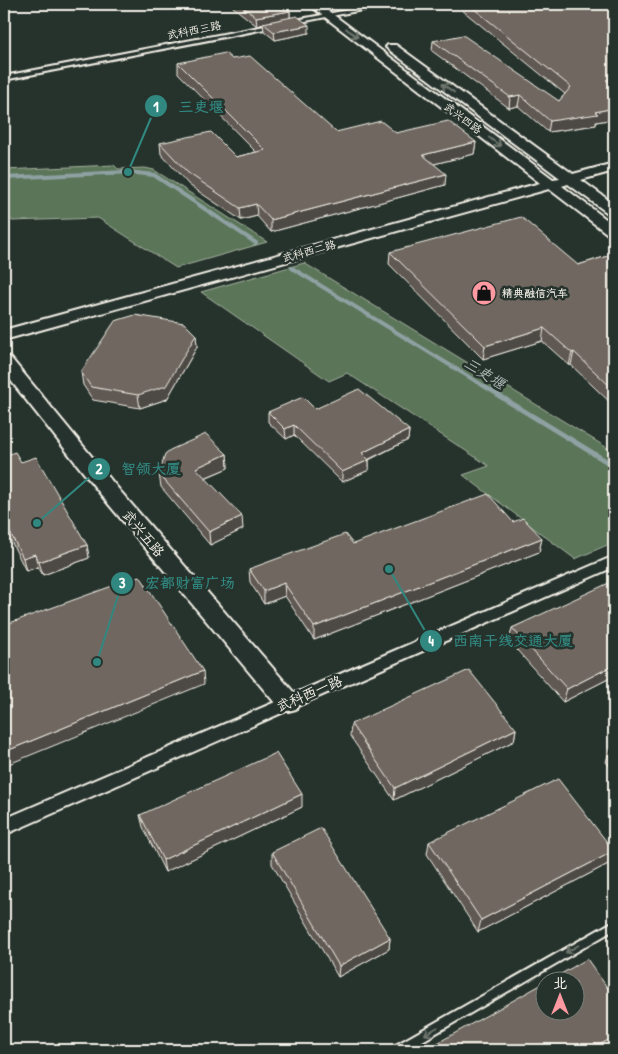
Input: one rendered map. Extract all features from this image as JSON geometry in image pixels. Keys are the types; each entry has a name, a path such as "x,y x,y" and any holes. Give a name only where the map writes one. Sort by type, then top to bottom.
{"street":[{"name":"武兴四路","path":"313,4 345,12 361,24"},
{"path":"345,12 389,4"},
{"name":"武兴四路","path":"331,10 546,181 614,232"},
{"name":"武科西三路","path":"4,78 331,10"},
{"name":"武兴四路","path":"385,42 614,211"},
{"name":"武科西二路","path":"567,176 614,158"},
{"name":"武科西二路","path":"4,323 546,181 614,167"},
{"name":"武科西二路","path":"4,335 546,181"},
{"name":"武兴五路","path":"4,361 113,496 288,702"},
{"name":"武科西一路","path":"4,827 614,561"}],"lane":[{"path":"398,1050 614,925"}],"green space":[{"path":"114,165 118,169 145,168 154,170 267,242 176,268 98,218 12,221 4,212 4,170"},
{"path":"304,263 614,452 614,542 575,559 463,475 489,466 347,373 329,381 201,292"}],"building":[{"path":"239,4 281,4 290,11 256,17"},
{"path":"468,4 614,4 614,79 606,80 614,87 614,108 595,112 598,114 550,121 520,95 510,97 433,41 463,35 559,101 571,87"},
{"path":"297,16 309,25 274,32 263,23"},
{"path":"225,53 232,59 250,56 336,132 381,121 396,133 448,121 476,142 423,155 446,174 271,220 256,204 240,208 188,173 160,143 211,132 236,157 265,150 178,63"},
{"path":"521,217 578,265 614,254 614,390 574,352 572,353 544,328 485,346 390,252"},
{"path":"135,315 184,323 196,335 166,386 138,395 91,387 81,372 115,321"},
{"path":"359,389 409,430 362,453 369,460 342,472 294,425 285,429 268,412 303,397 315,409"},
{"path":"206,434 227,454 196,468 242,516 209,532 159,474 165,454"},
{"path":"15,452 21,462 36,457 87,545 39,562 35,554 23,558 4,521 4,456"},
{"path":"488,494 513,522 523,518 542,538 314,627 284,583 264,591 249,569 345,534 353,544"},
{"path":"140,576 203,671 4,752 4,625"},
{"path":"611,582 614,585 614,665 567,689 512,628"},
{"path":"469,670 516,729 395,788 351,724"},
{"path":"276,753 302,794 163,860 140,815"},
{"path":"558,779 614,851 481,920 429,842"},
{"path":"321,828 390,938 339,966 272,852"},
{"path":"587,959 614,997 614,1037 590,1050 425,1050 536,988 536,1022 586,1022 586,972 564,972"}],"waterway":[{"name":"三吏堰","path":"106,173 127,172"},
{"name":"三吏堰","path":"128,172 137,173"},
{"name":"三吏堰","path":"102,173 106,173"},
{"name":"三吏堰","path":"4,178 106,173"},
{"name":"三吏堰","path":"106,173 137,173"},
{"name":"三吏堰","path":"137,173 154,175 256,243"},
{"name":"三吏堰","path":"292,268 500,396"},
{"name":"三吏堰","path":"498,395 614,466"}],"place":[{"name":"三吏堰","path":"128,172"},
{"name":"精典融信汽车","path":"484,293"},
{"name":"智领大厦","path":"37,523"},
{"name":"西南干线交通大厦","path":"389,569"},
{"name":"宏都财富广场","path":"97,662"}]}
